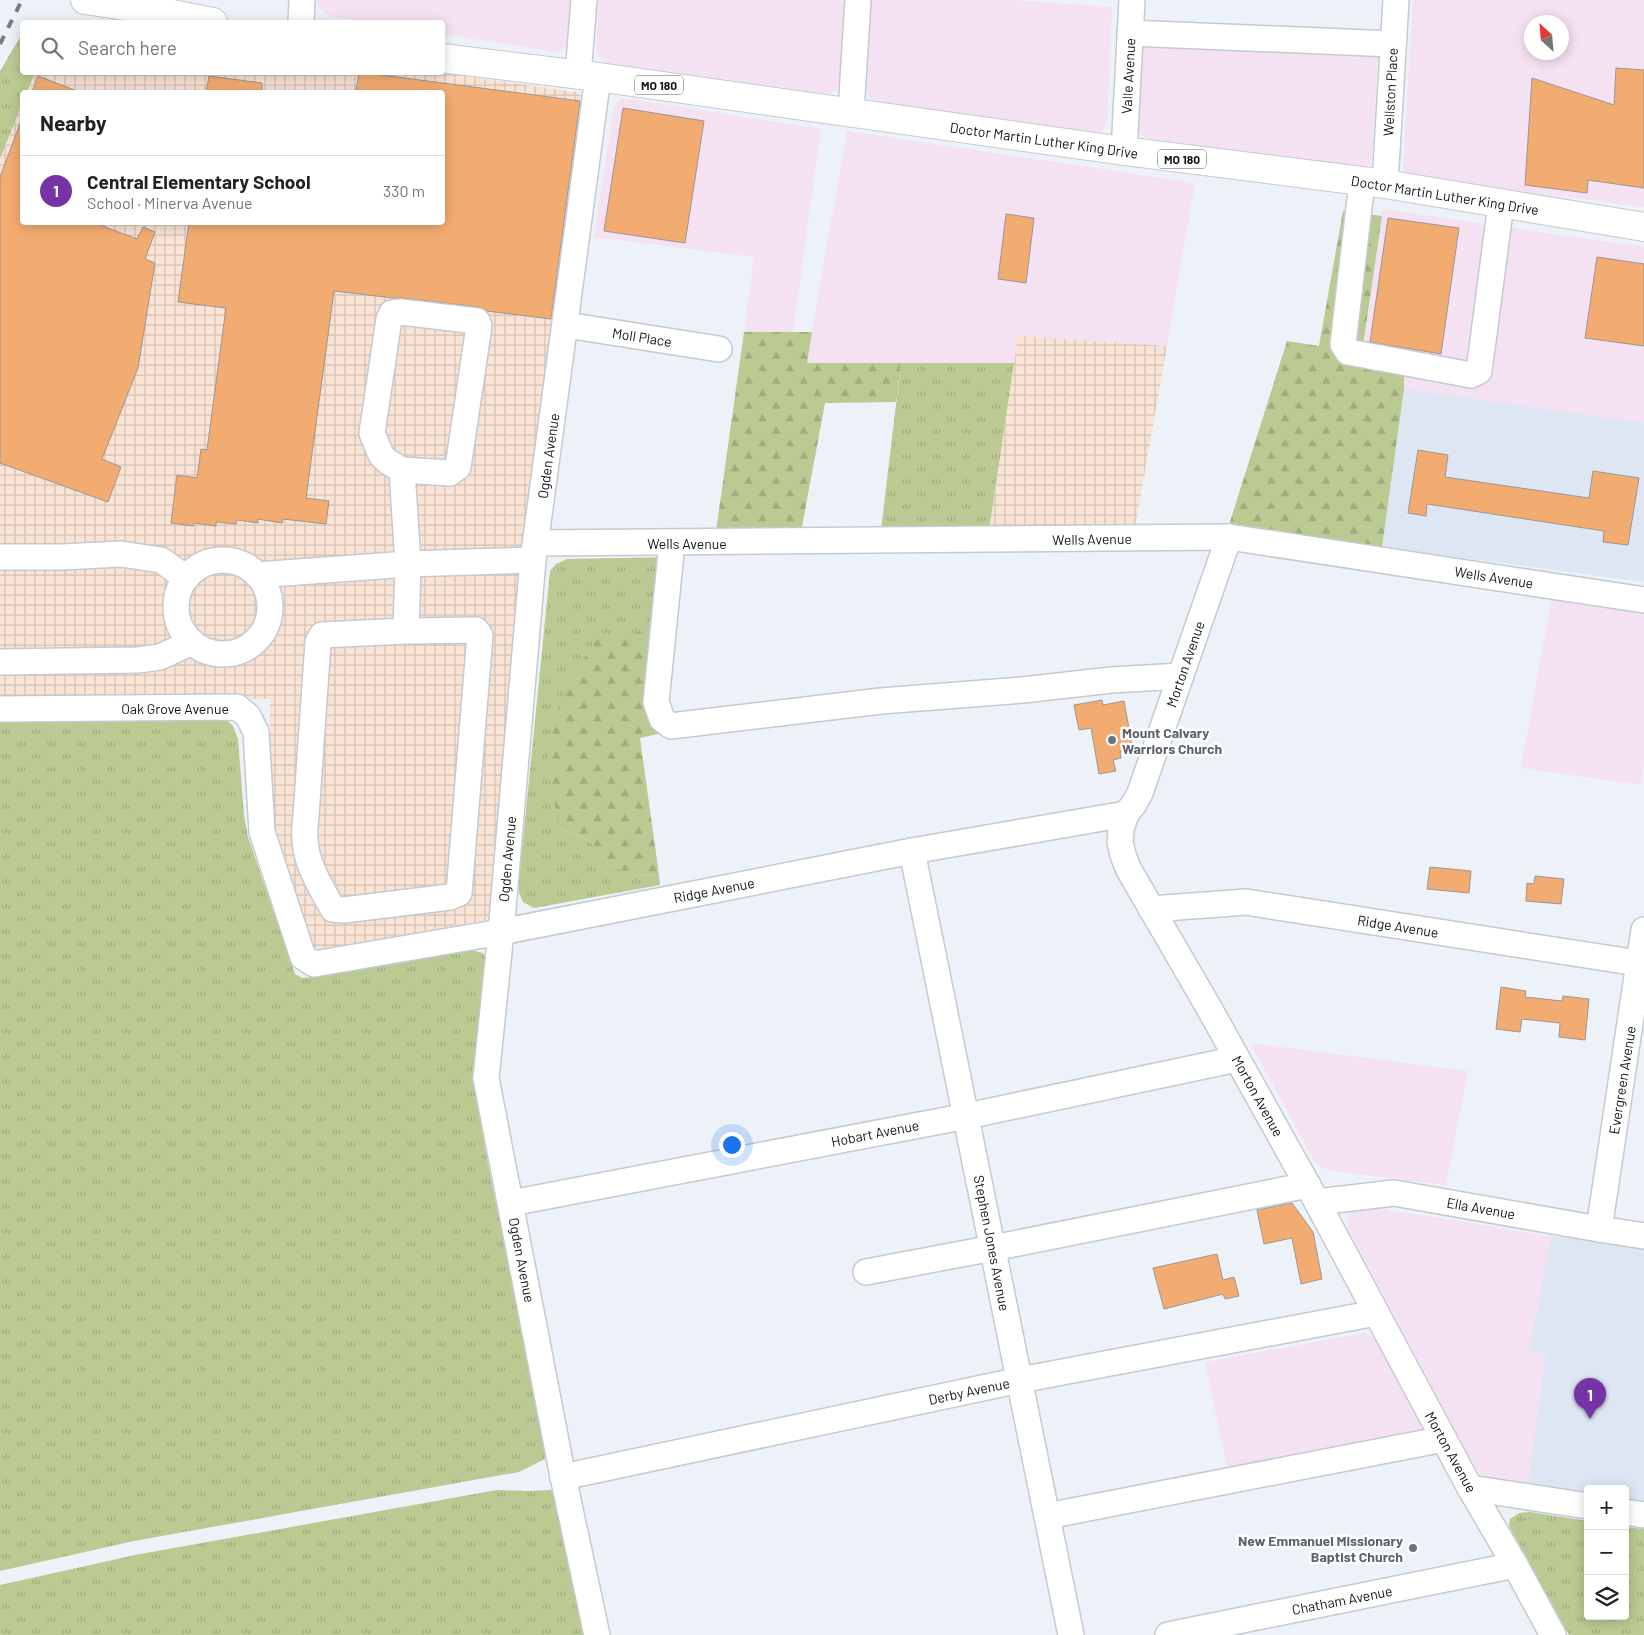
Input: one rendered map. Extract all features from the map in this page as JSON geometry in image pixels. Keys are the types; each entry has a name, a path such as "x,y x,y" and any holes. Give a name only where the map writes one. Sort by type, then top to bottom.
{"main road":[{"path":"85,0 203,20"},
{"name":"Doctor Martin Luther King Drive","path":"445,58 588,76 1124,151 1373,183 1644,227"}],"street":[{"path":"301,20 302,0"},
{"name":"Ogden Avenue","path":"584,0 588,76 566,325 534,552 501,932 486,1078 563,1477 597,1635"},
{"path":"851,112 858,0"},
{"name":"Valle Avenue","path":"1124,151 1132,0"},
{"name":"Wellston Place","path":"1396,0 1393,44 1373,183 1350,291 1343,344 1348,352 1471,375 1479,370 1501,204"},
{"path":"1130,33 1393,44"},
{"path":"401,312 477,321 479,326 458,467 450,473 402,470 380,455 372,433 392,313 401,312"},
{"name":"Moll Place","path":"566,325 719,349"},
{"path":"402,470 408,564 406,631"},
{"name":"Wells Avenue","path":"257,575 408,564 534,552 672,543 1229,537 1644,600"},
{"name":"Morton Avenue","path":"1229,537 1140,793 1126,814 1121,830 1120,843 1124,858 1312,1193 1470,1488 1553,1635"},
{"path":"672,543 656,702 662,719 671,726 881,701 1023,690 1111,680 1181,676"},
{"path":"0,557 62,557 121,554 161,560 186,578"},
{"path":"229,561 244,565 257,575 266,587 270,601 269,616 264,630 255,642 242,650 227,654 212,654 198,648 186,638 178,624 176,608 178,592 186,578 198,568 213,562 229,561"},
{"path":"476,630 480,635 459,893 450,897 344,910 333,909 310,868 304,833 318,642 322,635 406,631 476,630"},
{"path":"0,662 138,660 160,657 192,642"},
{"name":"Oak Grove Avenue","path":"0,710 237,708 248,716 256,732 262,832 303,957"},
{"name":"Ridge Avenue","path":"303,957 314,964 501,932 912,851 1126,814"},
{"name":"Stephen Jones Avenue","path":"912,851 1071,1635"},
{"name":"Ridge Avenue","path":"1151,909 1246,902 1642,964"},
{"name":"Evergreen Avenue","path":"1599,1229 1642,964 1644,930"},
{"name":"Hobart Avenue","path":"511,1203 967,1116 1238,1059"},
{"name":"Ella Avenue","path":"866,1272 1312,1193 1394,1193 1644,1236"},
{"name":"Derby Avenue","path":"563,1477 1020,1380 1376,1313"},
{"path":"1047,1516 1444,1439"},
{"path":"1470,1488 1584,1505"},
{"path":"1629,1513 1644,1515"},
{"name":"Chatham Avenue","path":"1168,1635 1515,1565"}],"shaded area":[{"path":"316,0 571,0 569,41 564,49 555,52 445,34 445,20 353,20 331,17 319,8"},
{"path":"599,0 844,0 840,81 837,90 828,94 606,63 599,58 596,48"},
{"path":"870,0 1014,0 1112,7 1107,122 1101,132 1092,134 870,99 867,91"},
{"path":"1413,0 1644,0 1644,207 1412,177 1405,174 1403,167"},
{"path":"1142,37 1378,47 1372,158 1368,167 1360,171 1147,138 1139,134 1137,126"},
{"path":"445,73 576,92 583,97 587,110 491,912 486,920 322,949 310,946 270,819 270,699 0,701 0,159 20,109 20,225 445,225 445,90 28,90 34,75 445,75"},
{"path":"621,99 821,129 793,332 744,332 754,257 594,237 614,107"},
{"path":"847,131 1195,183 1167,346 1018,336 1014,363 806,363"},
{"path":"1383,209 1644,247 1644,423 1404,389 1404,376 1360,367"},
{"path":"1018,336 1167,346 1135,528 989,530"},
{"path":"1404,389 1644,423 1644,582 1382,547"},
{"path":"1552,595 1644,608 1644,764 1641,785 1521,768"},
{"path":"1250,1043 1468,1071 1446,1185 1332,1171 1323,1168 1315,1162"},
{"path":"1364,1206 1551,1236 1529,1351 1546,1354 1528,1483 1493,1480 1484,1476 1476,1469 1348,1228 1347,1217 1352,1210"},
{"path":"1551,1236 1644,1247 1644,1502 1629,1500 1629,1485 1584,1485 1584,1492 1528,1483 1546,1354 1529,1351"},
{"path":"1365,1333 1372,1337 1380,1348 1427,1436 1229,1477 1205,1362"}],"green space":[{"path":"20,37 20,75 34,75 28,90 20,90 20,109 0,159 0,71"},
{"path":"1343,211 1382,216 1360,366 1404,376 1404,389 1382,547 1228,528 1287,341 1319,346"},
{"path":"744,332 812,332 807,363 901,363 896,402 825,403 801,532 716,531"},
{"path":"901,363 1014,363 989,530 881,530"},
{"path":"675,557 670,630 560,828 590,841 608,864 637,876 659,875 660,885 534,908 523,902 519,893 519,880 550,571 556,564 567,559"},
{"path":"670,630 662,733 640,738 659,875 637,876 608,864 590,841 560,828 547,767 552,720 574,674 599,636"},
{"path":"226,719 233,726 238,739 244,815 248,837 295,974 302,978 314,977 471,950 483,953 487,961 476,1073 477,1102 545,1449 545,1459 519,1472 134,1541 0,1571 0,720"},
{"path":"497,1490 551,1490 558,1497 585,1635 0,1635 0,1585 135,1555"},
{"path":"1530,1512 1584,1520 1584,1620 1629,1620 1629,1527 1644,1529 1644,1635 1569,1635 1509,1526 1510,1519 1519,1513"}],"building":[{"path":"1616,68 1644,70 1644,188 1588,180 1587,193 1525,185 1532,78 1614,105"},
{"path":"359,75 382,75 580,101 551,319 487,311 479,307 334,291 306,498 329,501 326,524 283,519 282,523 258,519 258,523 237,520 236,524 216,522 216,526 194,523 193,526 171,523 177,475 197,478 201,449 207,450 226,308 178,302 189,225 445,225 445,90 356,90"},
{"path":"38,76 74,90 33,90"},
{"path":"209,76 262,83 262,90 206,90"},
{"path":"623,108 704,121 685,243 604,231"},
{"path":"20,124 20,225 100,225 137,239 143,227 155,232 145,259 155,263 138,368 102,459 121,467 108,502 0,463 0,177"},
{"path":"1006,214 1034,218 1026,283 998,279"},
{"path":"1388,218 1459,228 1441,354 1370,342"},
{"path":"1597,257 1644,264 1644,346 1585,338"},
{"path":"1418,450 1448,455 1445,477 1589,498 1593,471 1639,478 1628,545 1603,542 1604,531 1427,504 1426,516 1408,513"},
{"name":"Mount Calvary Warriors Church","path":"1102,700 1103,705 1124,701 1133,750 1120,752 1121,758 1113,760 1116,771 1099,774 1091,728 1079,730 1074,705"},
{"path":"1430,867 1471,871 1469,893 1427,889"},
{"path":"1535,876 1564,879 1561,904 1526,901 1527,883 1534,884"},
{"path":"1501,987 1526,991 1525,997 1562,1001 1563,996 1589,999 1585,1040 1559,1037 1560,1023 1522,1019 1520,1032 1496,1029"},
{"path":"1292,1203 1313,1232 1322,1279 1301,1284 1292,1238 1264,1244 1257,1210"},
{"path":"1217,1254 1223,1280 1234,1277 1239,1296 1225,1299 1223,1294 1164,1309 1153,1268"}],"railway":[{"path":"0,44 22,0"}],"place":[{"name":"Mount Calvary Warriors Church","path":"1112,740"},
{"name":"Central Elementary School","path":"1590,1419"},
{"name":"New Emmanuel Missionary Baptist Church","path":"1413,1548"}]}
